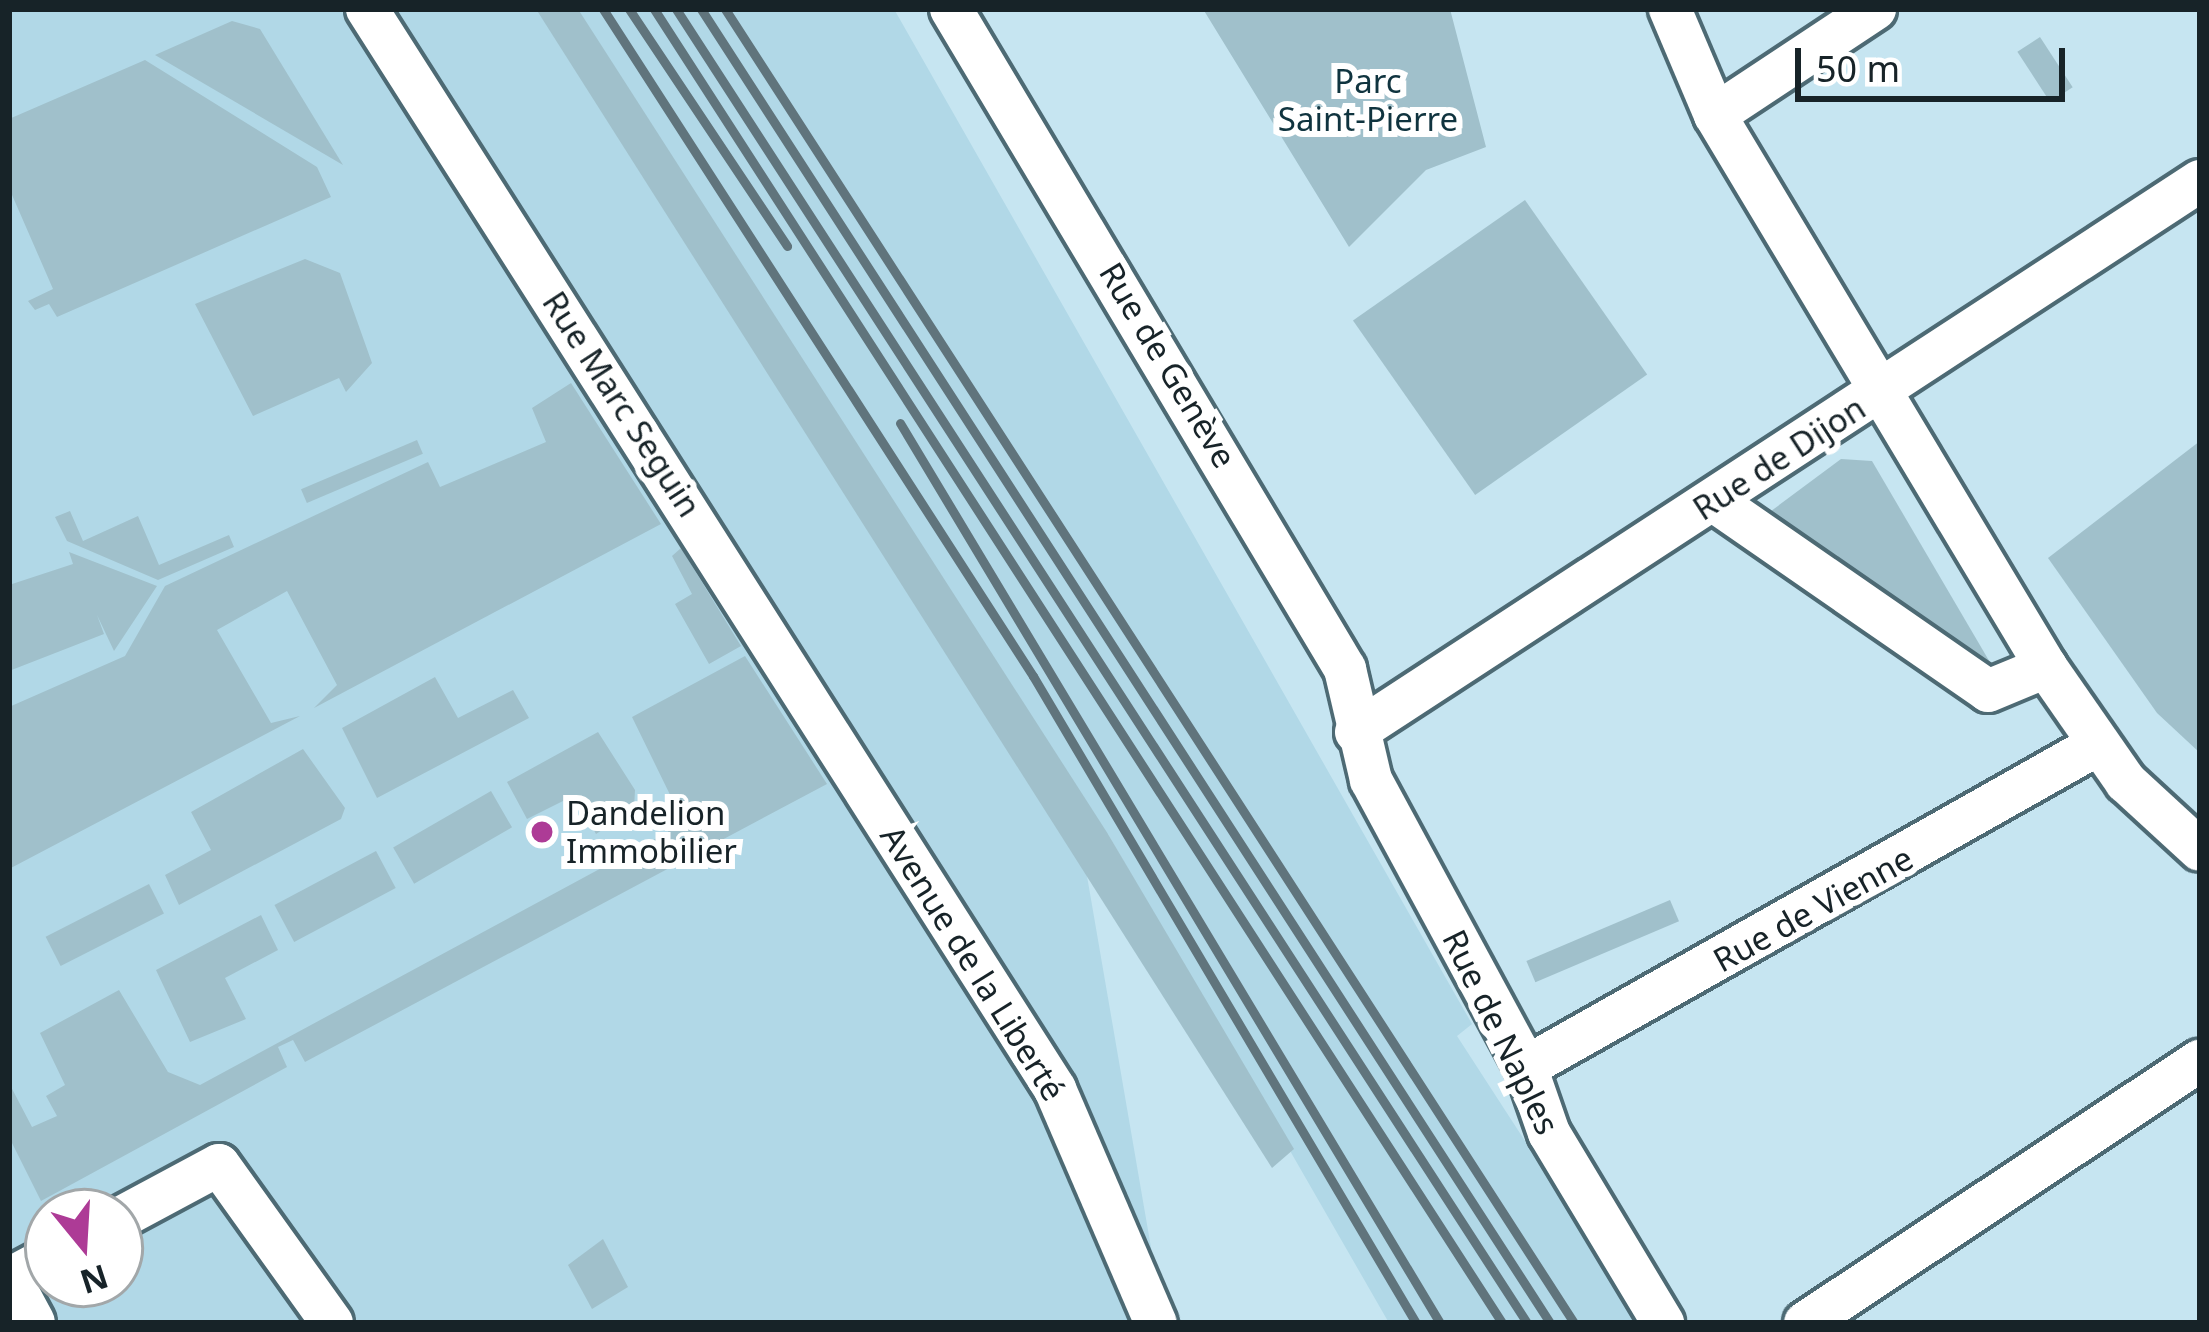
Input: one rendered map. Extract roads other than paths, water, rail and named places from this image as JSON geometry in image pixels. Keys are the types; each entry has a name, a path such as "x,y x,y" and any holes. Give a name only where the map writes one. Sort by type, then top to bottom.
{"main road":[{"path":"9,1282 28,1323"}],"street":[{"name":"Rue Marc Seguin","path":"367,9 872,802"},
{"name":"Rue de Genève","path":"951,9 1345,669 1356,732"},
{"path":"1670,9 1715,115 2046,667 2097,745 2200,850"},
{"path":"1715,115 1875,9"},
{"name":"Rue de Dijon","path":"1356,732 2200,181"},
{"path":"1714,501 1988,691 2046,667"},
{"name":"Rue de Naples","path":"1356,732 1370,780 1526,1067 1549,1132 1664,1323"},
{"name":"Rue de Vienne","path":"1526,1067 2097,745"},
{"name":"Avenue de la Liberté","path":"872,802 1055,1088 1156,1323"},
{"path":"1805,1323 2200,1061"},
{"path":"144,1206 219,1165 332,1323"}],"railway":[{"path":"603,9 1033,676 1416,1323"},
{"path":"629,9 787,246"},
{"path":"654,9 1502,1323"},
{"path":"676,9 1527,1323"},
{"path":"701,9 1550,1323"},
{"path":"725,9 1574,1323"},
{"path":"900,423 1440,1323"}],"place":[{"name":"Dandelion Immobilier","path":"542,832"}],"park label":[{"name":"Parc Saint-Pierre","path":"1368,100"}]}
